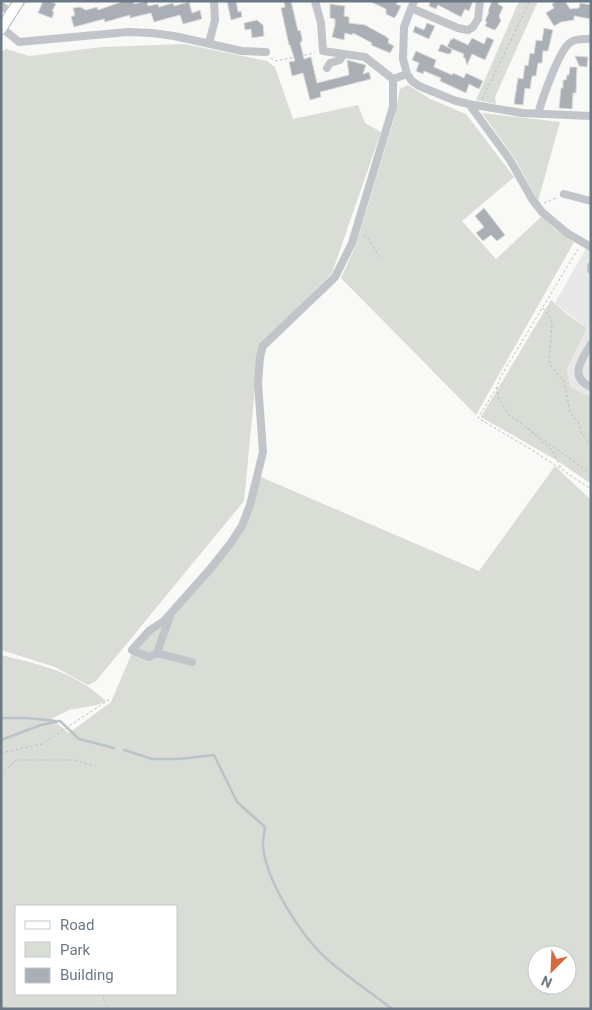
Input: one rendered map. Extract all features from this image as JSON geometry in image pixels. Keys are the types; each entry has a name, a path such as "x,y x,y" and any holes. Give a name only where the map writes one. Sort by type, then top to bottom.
{"main road":[{"path":"2,28 20,1"}],"street":[{"path":"209,43 215,20 214,1"},
{"path":"192,662 157,653 149,657 132,650 146,634 164,621 172,612 230,544 242,526 250,505 263,452 258,383 263,346 336,277 352,243 392,107 393,79 378,65 365,57 323,51 321,23 315,1"},
{"path":"480,1 478,19 473,27 468,30 458,28 412,4 404,27 405,48 403,59 407,74 412,81 456,101 478,106 522,113 591,116"},
{"path":"1,6 13,13"},
{"path":"2,28 19,42 128,32 159,34 209,43 242,52 266,52"},
{"path":"538,114 544,92 565,47 574,40 591,39"},
{"path":"327,68 330,64 340,60 343,55"},
{"path":"393,79 407,74"},
{"path":"469,104 510,160 532,199 552,222 591,247"},
{"path":"564,194 591,201"},
{"path":"591,344 588,353 579,367 578,374 581,382 591,387"},
{"path":"157,653 172,612"}],"path":[{"path":"478,106 530,1"},
{"path":"266,52 275,61 323,51"},
{"path":"538,206 564,194"},
{"path":"356,230 370,241 380,257"},
{"path":"581,242 543,308 532,322 478,418 591,489"},
{"path":"543,308 550,317 552,326 549,360 551,366 564,381 570,412 578,422 582,434 591,444"},
{"path":"496,387 498,397 508,414 591,474"},
{"path":"520,422 552,450 561,469"},
{"path":"1,752 42,744 110,699"},
{"path":"1,775 16,760 73,760 95,766"},
{"path":"104,995 103,998 108,1009"},
{"path":"1,1002 6,1009"}],"shaded area":[{"path":"591,244 591,397 569,387 567,369 587,328 555,303 588,245"}],"green space":[{"path":"519,1 538,1 495,97 496,104 476,100"},
{"path":"184,44 267,61 275,67 293,119 358,105 365,123 381,132 332,273 259,347 244,501 96,681 88,685 55,667 1,650 1,52 6,49 29,56 102,47"},
{"path":"408,85 430,99 466,114 514,177 462,221 496,259 542,216 556,230 574,242 476,415 341,278 356,245 395,116 400,89"},
{"path":"482,113 560,122 538,201 515,159"},
{"path":"551,300 587,328 567,369 570,387 591,397 591,484 558,461 481,417"},
{"path":"555,466 591,500 591,1009 1,1009 1,655 23,660 67,675 87,686 106,701 97,705 69,710 51,719 69,733 111,702 131,655 179,598 212,570 235,541 261,477 479,571"}],"building":[{"path":"43,1 50,1 56,4 52,11 54,12 52,18 38,13"},
{"path":"124,1 133,1 134,4 147,1 148,6 158,4 159,7 173,3 174,6 189,2 192,13 200,10 202,19 183,24 180,15 154,22 151,13 130,18 130,15 105,22 104,19 74,27 71,17 75,15 73,8 80,7 86,10 97,7 98,10"},
{"path":"227,1 236,1 238,12 241,11 242,17 231,20"},
{"path":"284,1 291,1 298,31 300,30 302,38 302,42 300,42 304,59 311,57 317,83 349,75 347,60 366,65 363,74 369,72 371,79 320,92 321,97 310,100 303,73 292,76 289,62 295,61 289,45 281,8 285,7"},
{"path":"369,1 398,1 396,4 401,6 394,18 386,14 386,9"},
{"path":"430,1 473,1 469,11 465,9 461,17 438,5 436,9 429,6"},
{"path":"492,1 499,1 498,4 503,7 499,16 501,21 494,30 485,26"},
{"path":"557,1 565,1 570,9 579,8 580,3 591,5 591,19 574,16 574,20 561,22 554,26 546,13 554,8 552,4"},
{"path":"330,4 345,6 344,16 349,17 349,23 365,25 389,39 388,43 394,46 390,53 371,45 372,43 353,33 352,35 345,33 344,40 332,37 335,19 330,18"},
{"path":"257,20 263,25 264,36 252,38 251,29 245,30 244,23"},
{"path":"427,23 435,26 429,39 413,32 415,26 424,30"},
{"path":"544,28 553,30 548,51 543,51 542,63 538,63 536,76 532,76 530,89 525,88 523,105 514,104 518,78 523,79 525,65 528,66 530,53 534,54 536,40 542,41"},
{"path":"487,37 494,40 485,60 472,54 467,65 463,57 464,54 447,47 453,38 468,45 472,38 484,44"},
{"path":"441,44 452,49 451,53 438,51"},
{"path":"416,51 436,60 434,67 464,78 466,73 483,81 479,89 469,84 466,93 440,81 441,78 424,71 423,74 416,71 419,63 412,60"},
{"path":"575,56 588,57 587,67 579,66"},
{"path":"570,67 577,67 576,93 573,93 572,109 559,108 563,80 566,80 567,75 569,75"},
{"path":"484,208 505,235 497,241 491,235 483,241 476,233 484,227 475,216"}],"waterway":[{"path":"1,718 56,721"},
{"path":"1,740 41,725 60,721 79,739 114,748"},
{"path":"124,750 152,759 179,759 214,755 237,802 265,827 263,842 270,872 277,889 296,922 328,960 392,1009"}]}
